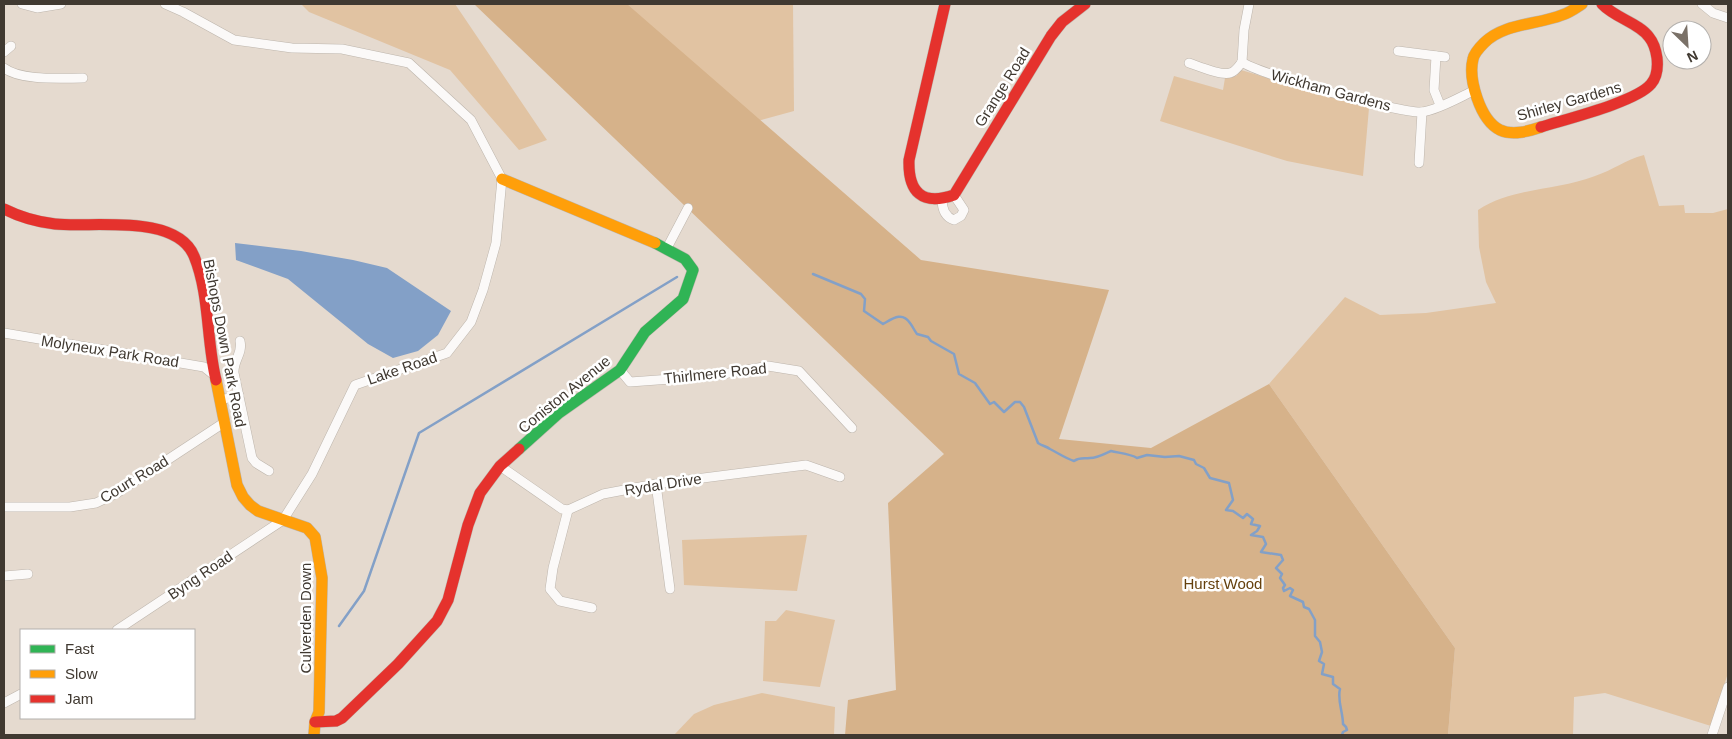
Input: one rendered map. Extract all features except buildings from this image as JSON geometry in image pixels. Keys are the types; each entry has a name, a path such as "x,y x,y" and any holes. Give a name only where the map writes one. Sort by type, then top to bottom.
{"street":[{"path":"25,5 37,8 61,4"},
{"path":"165,4 234,40 292,48 342,48 409,63 471,120 502,179"},
{"path":"942,199 945,213 949,219 954,220 961,216 964,210 954,195 942,199 929,200 914,189 909,178 909,160 945,4"},
{"name":"Grange Road","path":"954,195 1051,36 1062,22 1085,4"},
{"path":"1189,63 1223,74 1230,74 1236,70 1242,62 1244,30 1249,4"},
{"name":"Shirley Gardens","path":"1582,4 1563,16 1496,33 1483,44 1473,58 1473,75 1479,106 1487,120 1500,130 1512,132 1529,131 1632,98 1644,90 1653,80 1657,66 1653,42 1646,32 1611,14 1602,4"},
{"path":"1702,4 1713,13 1728,18"},
{"path":"1398,51 1445,57"},
{"path":"1436,56 1434,90 1440,106"},
{"name":"Wickham Gardens","path":"1242,62 1274,75 1346,96 1393,108 1422,112"},
{"path":"4,68 15,74 38,77 82,78"},
{"path":"1419,163 1422,112 1476,90"},
{"name":"Coniston Avenue","path":"315,722 336,722 342,718 398,664 437,622 448,600 468,525 480,493 500,466 559,413 620,370 645,332 682,299 693,270 685,259 667,248 502,179"},
{"name":"Lake Road","path":"283,520 312,474 355,385 447,353 471,322 483,290 496,243 502,179"},
{"path":"667,248 688,208"},
{"name":"Bishops Down Park Road","path":"4,209 31,220 58,225 117,224 147,228 178,237 187,244 198,268 206,307 214,375 221,400 237,485 244,502 256,511"},
{"name":"Molyneux Park Road","path":"4,333 204,367 214,375"},
{"path":"240,341 241,352 234,366 252,458 256,463 269,471"},
{"name":"Thirlmere Road","path":"620,370 630,382 712,376 768,366 798,371 852,428"},
{"path":"221,400 239,395"},
{"name":"Court Road","path":"4,507 70,507 102,501 225,422"},
{"name":"Rydal Drive","path":"568,510 603,494 656,484 806,465 840,478"},
{"path":"500,466 562,509 568,510 553,568 550,589 560,601 592,608"},
{"path":"656,484 670,589"},
{"name":"Culverden Down","path":"256,511 300,525 312,532 317,542 322,578 319,712 315,722 314,735"},
{"name":"Byng Road","path":"120,629 283,520"},
{"path":"4,576 28,574"},
{"path":"1712,735 1728,687"},
{"path":"4,703 20,695"}],"shaded area":[{"path":"301,4 455,4 547,140 519,150 450,70 309,12"},
{"path":"586,4 793,4 794,111 728,129"},
{"path":"1241,70 1369,108 1363,176 1287,161 1160,121 1174,76 1223,90 1225,78 1236,76"},
{"path":"1644,155 1659,206 1684,205 1685,213 1713,213 1728,209 1728,673 1711,726 1605,693 1574,697 1573,735 1448,735 1455,648 1269,384 1345,297 1380,315 1426,313 1496,303 1486,282 1479,247 1478,210 1491,203 1520,193 1580,181"},
{"path":"807,535 797,591 684,585 682,540"},
{"path":"786,610 835,620 820,687 763,681 765,621 776,621"},
{"path":"762,693 835,707 834,735 674,735 694,714 714,705"}],"green space":[{"name":"Hurst Wood","path":"474,4 627,4 921,260 1109,290 1059,439 1151,448 1269,384 1455,648 1448,735 845,735 848,700 896,690 888,503 944,454"}],"water":[{"path":"235,243 301,251 387,268 451,311 438,335 418,351 393,358 368,344 288,279 236,260"}],"waterway":[{"path":"813,274 861,294 865,299 864,311 883,324 897,317 907,319 917,334 928,337 931,341 954,354 959,374 975,383 990,404 994,402 1004,412 1015,402 1020,402 1024,407 1038,443 1065,457 1074,461 1101,456 1111,451 1137,458 1147,455 1179,456 1194,460 1196,464 1204,468 1210,478 1229,483 1233,500 1226,510 1233,511 1243,518 1247,514 1253,519 1251,524 1260,526 1251,535 1263,537 1266,544 1261,552 1281,555 1283,560 1276,568 1282,574 1280,578 1285,585 1284,591 1290,588 1293,590 1290,596 1303,602 1304,607 1309,609 1315,620 1315,636 1320,642 1322,652 1319,661 1324,664 1322,674 1333,677 1333,684 1340,689 1339,697 1343,724 1347,730 1342,735"},
{"path":"339,626 364,591 419,433 677,277"}],"traffic: fast":[{"path":"519,449 559,413 620,370 645,332 683,299 693,270 685,259 655,243"}],"traffic: slow":[{"path":"1541,127 1510,133 1500,130 1493,125 1481,108 1474,88 1472,77 1474,57 1477,51 1492,36 1511,28 1565,14 1582,4"},
{"path":"502,179 655,243"},
{"path":"216,380 237,485 243,497 258,511 307,528 315,537 322,578 319,712 315,722 314,735"}],"traffic: jam":[{"path":"945,4 909,160 909,171 914,188 919,194 933,199 954,195 1051,36 1062,22 1085,4"},
{"path":"1541,127 1600,109 1631,97 1643,91 1655,78 1657,58 1651,39 1645,32 1613,13 1602,4"},
{"path":"4,209 29,219 55,224 132,225 152,228 170,233 184,242 194,256 203,286 216,380"},
{"path":"315,722 336,721 342,718 398,664 437,621 448,600 468,525 480,493 500,466 519,449"}]}
